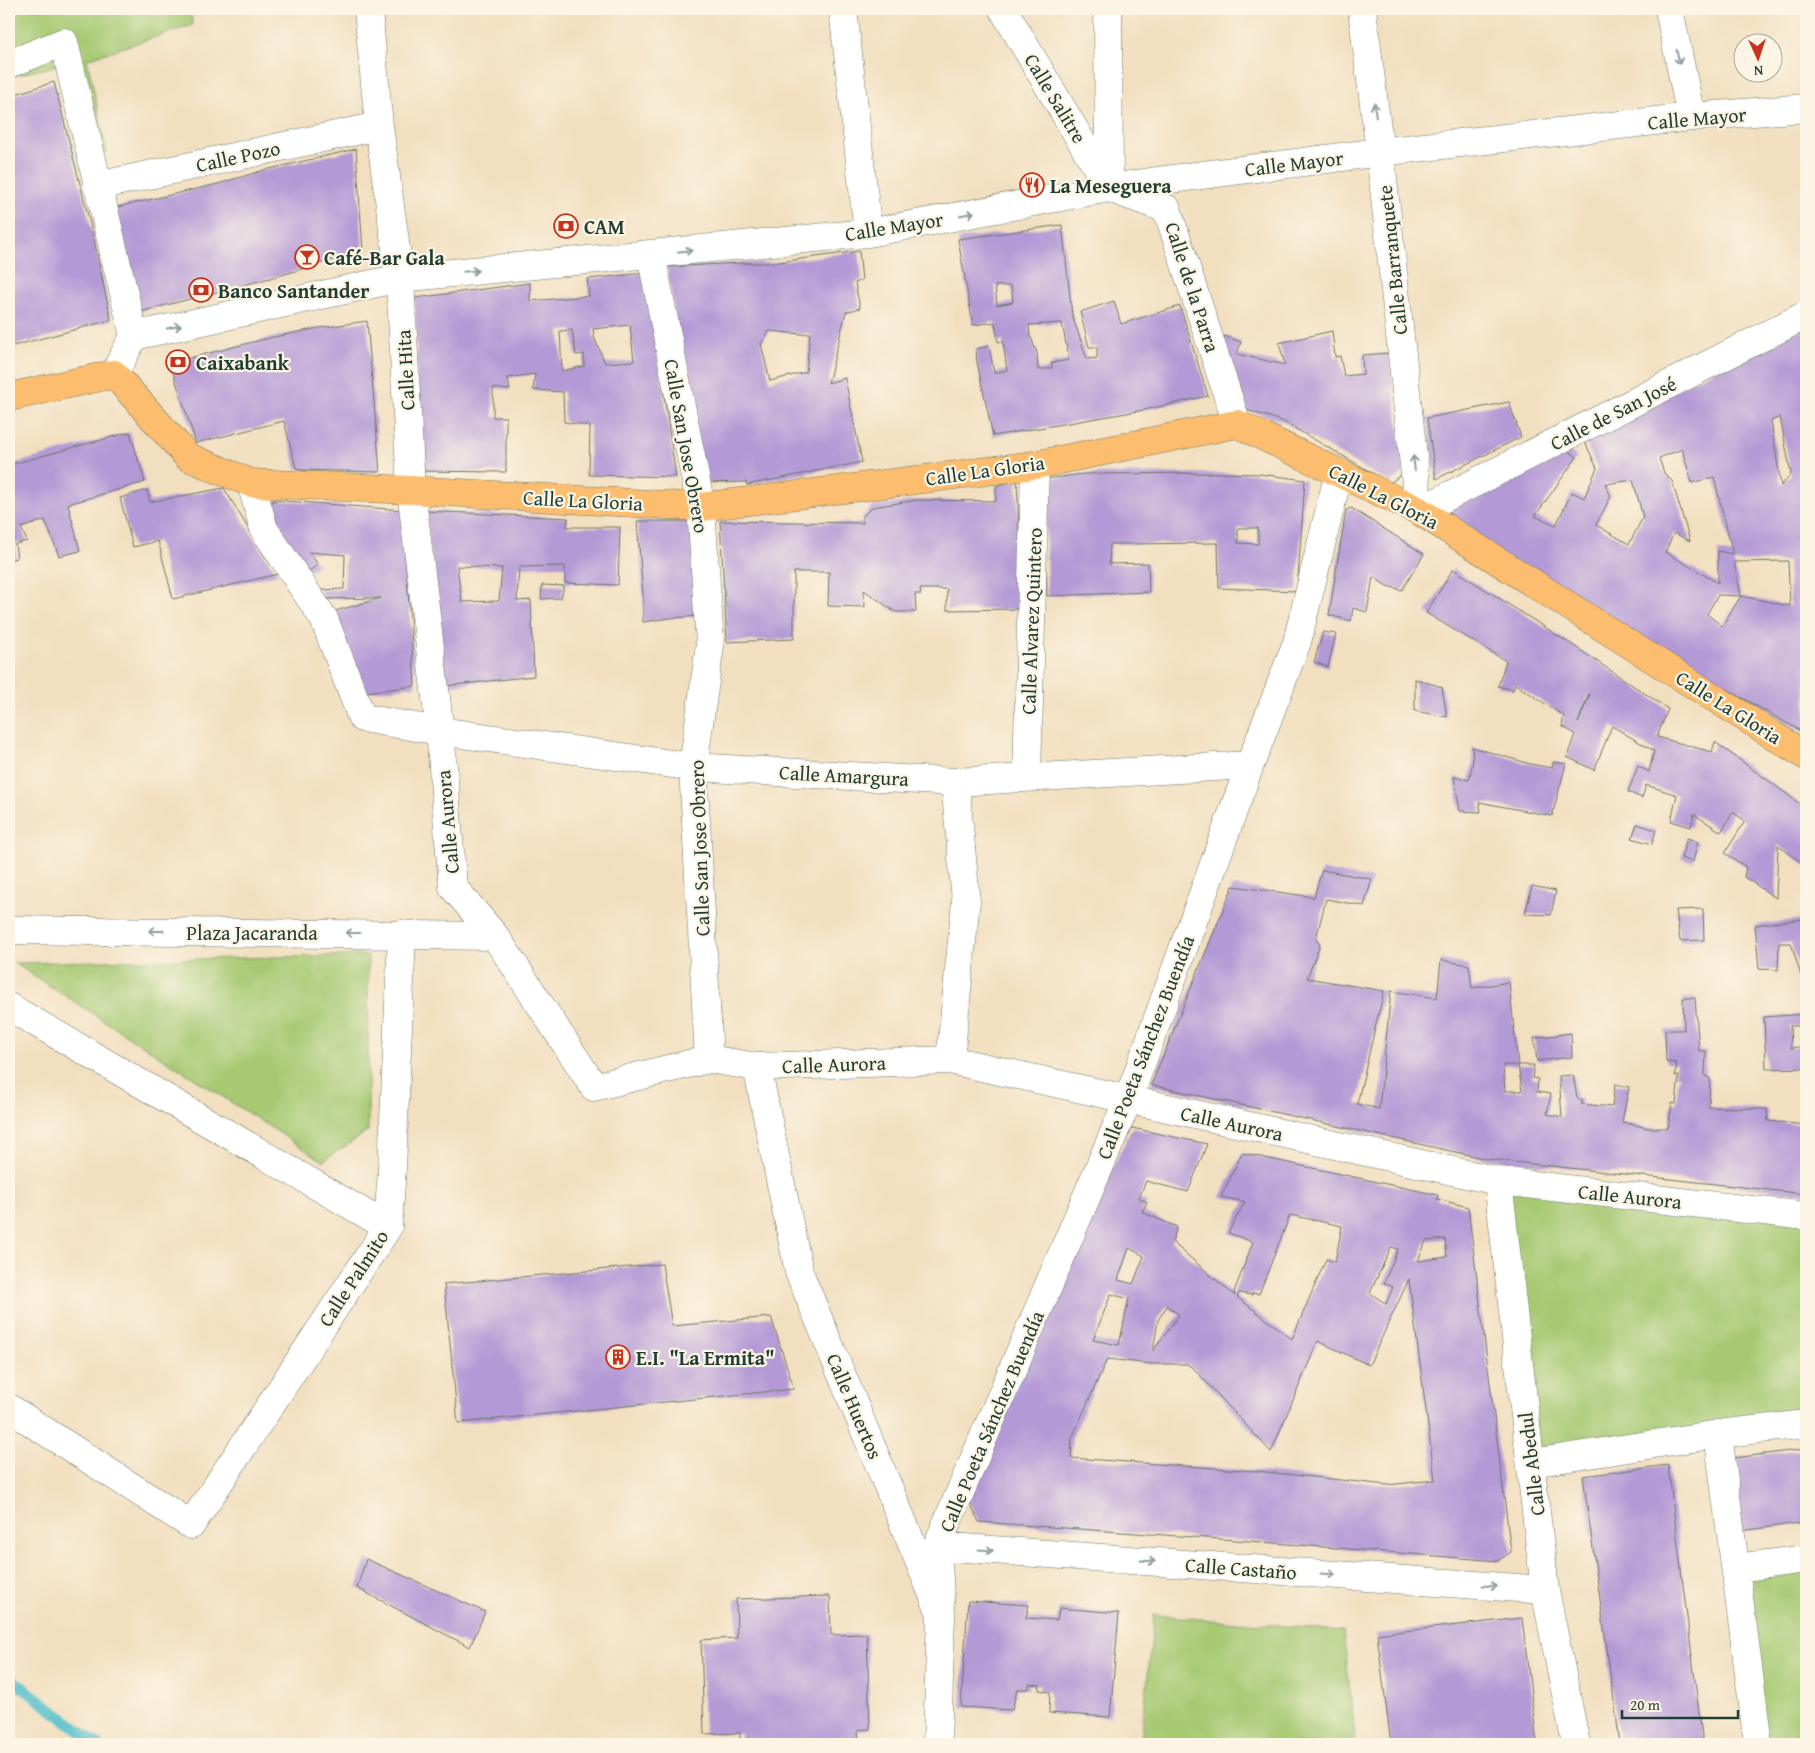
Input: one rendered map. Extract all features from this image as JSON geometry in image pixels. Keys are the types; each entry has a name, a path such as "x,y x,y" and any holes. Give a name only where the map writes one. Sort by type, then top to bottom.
{"main road":[{"name":"Calle La Gloria","path":"114,374 188,457 251,483 411,490 701,507 1035,464 1238,424 1420,511 1806,756"},
{"path":"9,397 114,374"}],"street":[{"name":"Calle Hita","path":"368,9 378,126 400,278 411,490 440,731"},
{"path":"843,9 868,232"},
{"name":"Calle Salitre","path":"1003,9 1109,188"},
{"path":"1108,9 1109,188"},
{"name":"Calle Barranquete","path":"1362,9 1420,511"},
{"path":"1669,9 1691,117"},
{"path":"9,64 64,42 134,336 114,374"},
{"name":"Calle Mayor","path":"134,336 400,278 868,232 1109,188 1380,152 1691,117 1806,108"},
{"name":"Calle Pozo","path":"97,186 378,126"},
{"name":"Calle de la Parra","path":"1109,188 1166,208 1238,424"},
{"name":"Calle San Jose Obrero","path":"651,254 701,507 710,645 692,767 709,1058"},
{"name":"Calle de San José","path":"1420,511 1806,315"},
{"name":"Calle Alvarez Quintero","path":"1026,777 1035,464"},
{"name":"Calle Poeta Sánchez Buendía","path":"941,1614 937,1546 1128,1100 1250,765 1297,642 1339,472"},
{"path":"251,483 264,529 324,619 362,718 440,731"},
{"name":"Calle Amargura","path":"440,731 692,767 955,782 1250,765"},
{"name":"Calle Aurora","path":"440,731 452,886 495,936 594,1087 709,1058 757,1067 950,1060 1498,1181 1806,1216"},
{"path":"950,1060 966,901 955,782"},
{"name":"Plaza Jacaranda","path":"9,930 495,936"},
{"name":"Calle Palmito","path":"9,1408 191,1525 388,1227 402,934"},
{"path":"9,1007 388,1227"},
{"name":"Calle Huertos","path":"757,1067 799,1272 941,1614 937,1744"},
{"name":"Calle Abedul","path":"1498,1181 1532,1463 1545,1590 1576,1744"},
{"path":"1532,1463 1718,1434 1806,1424"},
{"path":"1718,1434 1758,1744"},
{"name":"Calle Castaño","path":"937,1546 1545,1590"},
{"path":"1736,1568 1806,1559"}],"green space":[{"path":"9,9 190,9 193,25 87,59 107,152 82,159 59,65 9,77"},
{"path":"368,955 368,1131 323,1161 14,963"},
{"path":"1498,1181 1806,1216 1806,1424 1532,1463"},
{"path":"1806,1559 1806,1744 1758,1744 1736,1568"},
{"path":"1154,1615 1343,1631 1356,1744 1141,1743"}],"building":[{"path":"54,82 93,235 111,320 9,347 9,96"},
{"path":"356,149 363,251 278,276 136,313 113,208"},
{"path":"1062,225 1072,315 1087,359 1097,358 1097,347 1089,347 1080,312 1114,301 1121,324 1180,306 1208,396 1144,410 993,436 977,362 976,349 989,346 994,373 1007,370 1003,341 998,342 995,322 973,325 958,239","holes":["995,286 1011,286 1013,302 997,305","1062,323 1069,360 1051,363 1052,368 1038,370 1037,353 1030,335 1029,325"]},
{"path":"859,251 862,280 855,283 860,308 846,312 828,383 845,378 862,462 747,485 746,482 701,483 667,267 772,263","holes":["769,331 810,333 806,372 770,381 761,344"]},
{"path":"646,273 676,477 589,475 590,426 564,422 563,392 533,390 535,374 508,378 510,390 493,388 493,417 506,417 506,472 415,471 417,380 415,298 530,283 530,301 589,296 587,279","holes":["630,325 634,361 605,363 594,337 593,329","572,330 576,355 584,354 584,366 562,371 560,331"]},
{"path":"367,321 380,472 301,470 296,468 284,421 196,443 170,363 269,338"},
{"path":"1806,323 1806,414 1803,415 1802,426 1806,426 1806,734 1677,661 1450,523 1450,507 1565,448 1577,457 1535,516 1556,525 1572,492 1584,498 1597,468 1583,438","holes":["1780,417 1791,474 1781,486 1771,421","1682,449 1692,483 1714,477 1733,554 1718,551 1718,583 1665,552 1674,533 1690,541 1672,481 1664,473 1659,458","1633,480 1643,517 1629,544 1596,525 1611,496 1605,484","1788,561 1790,606 1741,596 1734,562","1718,595 1741,596 1722,626 1707,614"]},
{"path":"1332,331 1335,357 1340,356 1344,376 1363,374 1362,355 1389,353 1405,472 1390,483 1282,421 1243,409 1220,345 1225,336 1241,342 1237,354 1285,365 1279,343"},
{"path":"1509,402 1521,437 1436,479 1427,418"},
{"path":"130,432 145,482 68,504 80,551 59,556 45,520 21,528 27,541 15,544 17,558 9,560 9,542 14,540 9,521 9,465"},
{"path":"1083,474 1260,474 1305,480 1297,591 1219,588 1218,543 1110,544 1109,564 1148,563 1149,592 1047,596 1045,479","holes":["1238,528 1258,528 1258,544 1238,543"]},
{"path":"1017,480 1022,609 947,610 947,589 920,589 921,594 915,594 916,612 895,612 864,590 865,607 828,606 829,572 794,572 794,639 727,642 720,521 863,523 862,517 872,507 918,500 996,501 996,486"},
{"path":"224,488 264,555 278,574 173,599 158,541 133,547 120,498 147,490 150,502"},
{"path":"273,500 402,510 415,686 366,692 332,612 381,598 324,599 319,590 344,589 345,555 308,552 318,564 307,573 266,514"},
{"path":"1351,508 1424,554 1402,590 1387,586 1373,577 1367,612 1353,608 1351,621 1329,615 1346,510"},
{"path":"426,511 568,518 567,527 620,527 618,585 565,583 565,566 519,567 517,601 531,600 534,676 445,686","holes":["457,566 502,568 499,601 462,602"]},
{"path":"637,521 691,521 704,616 643,622 643,596"},
{"path":"1453,569 1571,644 1668,709 1657,737 1712,752 1715,742 1806,808 1806,866 1778,845 1776,898 1744,877 1746,867 1725,853 1745,821 1733,812 1721,832 1694,814 1691,827 1671,821 1677,795 1646,785 1642,798 1628,792 1638,766 1649,772 1654,751 1612,726 1594,770 1567,757 1575,734 1562,726 1564,716 1515,684 1513,690 1498,686 1506,661 1426,613"},
{"path":"542,585 564,586 561,598 541,599"},
{"path":"1323,632 1336,634 1328,667 1314,662"},
{"path":"1415,679 1442,687 1447,717 1415,711"},
{"path":"1472,747 1530,764 1552,768 1553,762 1566,764 1552,816 1479,802 1481,812 1460,811 1454,777 1469,780 1473,761"},
{"path":"1637,824 1656,830 1652,844 1632,838"},
{"path":"1687,838 1698,842 1693,862 1681,858"},
{"path":"1322,870 1372,879 1364,906 1326,899 1316,939 1320,945 1307,978 1384,991 1357,1104 1379,1109 1391,991 1437,998 1441,960 1469,965 1472,988 1509,982 1518,1065 1534,1065 1532,1078 1538,1079 1537,1092 1551,1094 1547,1114 1562,1117 1559,1076 1573,1075 1577,1098 1583,1100 1581,1104 1612,1107 1615,1084 1629,1087 1622,1122 1648,1128 1668,1128 1672,1103 1676,1104 1679,1076 1675,1076 1677,1063 1666,1062 1665,1030 1684,1030 1683,998 1695,998 1699,1051 1706,1051 1705,1076 1710,1078 1709,1107 1767,1109 1768,1121 1806,1125 1806,1194 1487,1159 1151,1085 1233,886 1314,897","holes":["1503,1065 1518,1065 1522,1091 1505,1091"]},
{"path":"1532,886 1556,891 1551,915 1525,914"},
{"path":"1703,909 1704,940 1680,941 1676,910"},
{"path":"1803,919 1803,925 1806,924 1806,979 1802,979 1791,943 1779,943 1778,970 1759,969 1755,925"},
{"path":"1806,1014 1806,1026 1790,1026 1791,1048 1806,1046 1806,1068 1766,1069 1764,1017"},
{"path":"1571,1033 1572,1057 1537,1061 1534,1038"},
{"path":"1132,1128 1207,1144 1188,1192 1146,1181 1139,1198 1147,1202 1142,1212 1177,1227 1172,1242 1235,1296 1234,1292 1253,1242 1228,1233 1245,1202 1221,1197 1242,1153 1438,1195 1437,1199 1468,1207 1511,1552 1498,1561 979,1522 968,1498 1105,1183","holes":["1290,1215 1342,1226 1335,1262 1326,1259 1292,1339 1237,1297 1239,1293 1252,1295 1253,1293 1259,1294","1445,1239 1447,1257 1418,1261 1426,1241","1391,1247 1398,1249 1384,1283 1393,1287 1386,1304 1370,1293","1129,1248 1144,1256 1133,1284 1118,1280","1409,1279 1435,1480 1387,1485 1257,1471 1071,1458 1072,1438 1107,1359 1152,1364 1187,1364 1194,1369 1271,1452 1318,1341 1369,1365","1111,1294 1129,1299 1119,1345 1093,1340","1167,1306 1179,1315 1153,1351 1158,1320"]},
{"name":"E.I. \"La Ermita\"","path":"662,1264 672,1326 771,1317 794,1389 458,1423 444,1284"},
{"path":"1806,1449 1806,1522 1741,1531 1733,1458"},
{"path":"1668,1465 1703,1744 1620,1744 1583,1476"},
{"path":"366,1559 485,1612 470,1647 357,1588"},
{"path":"830,1596 831,1635 867,1634 870,1729 858,1730 859,1744 740,1744 740,1733 704,1734 701,1640 737,1638 736,1599"},
{"path":"968,1601 1029,1605 1026,1618 1057,1620 1059,1608 1119,1613 1110,1717 1049,1713 1050,1692 1039,1690 1040,1685 1029,1684 1029,1689 1017,1689 1012,1710 961,1707"},
{"path":"1522,1618 1537,1744 1391,1744 1377,1634"}],"waterway":[{"path":"9,1677 97,1744"}],"place":[{"name":"La Meseguera","path":"1032,185"},
{"name":"CAM","path":"566,226"},
{"name":"Café-Bar Gala","path":"307,257"},
{"name":"Banco Santander","path":"201,290"},
{"name":"Caixabank","path":"178,362"},
{"name":"E.I. \"La Ermita\"","path":"618,1357"}]}
